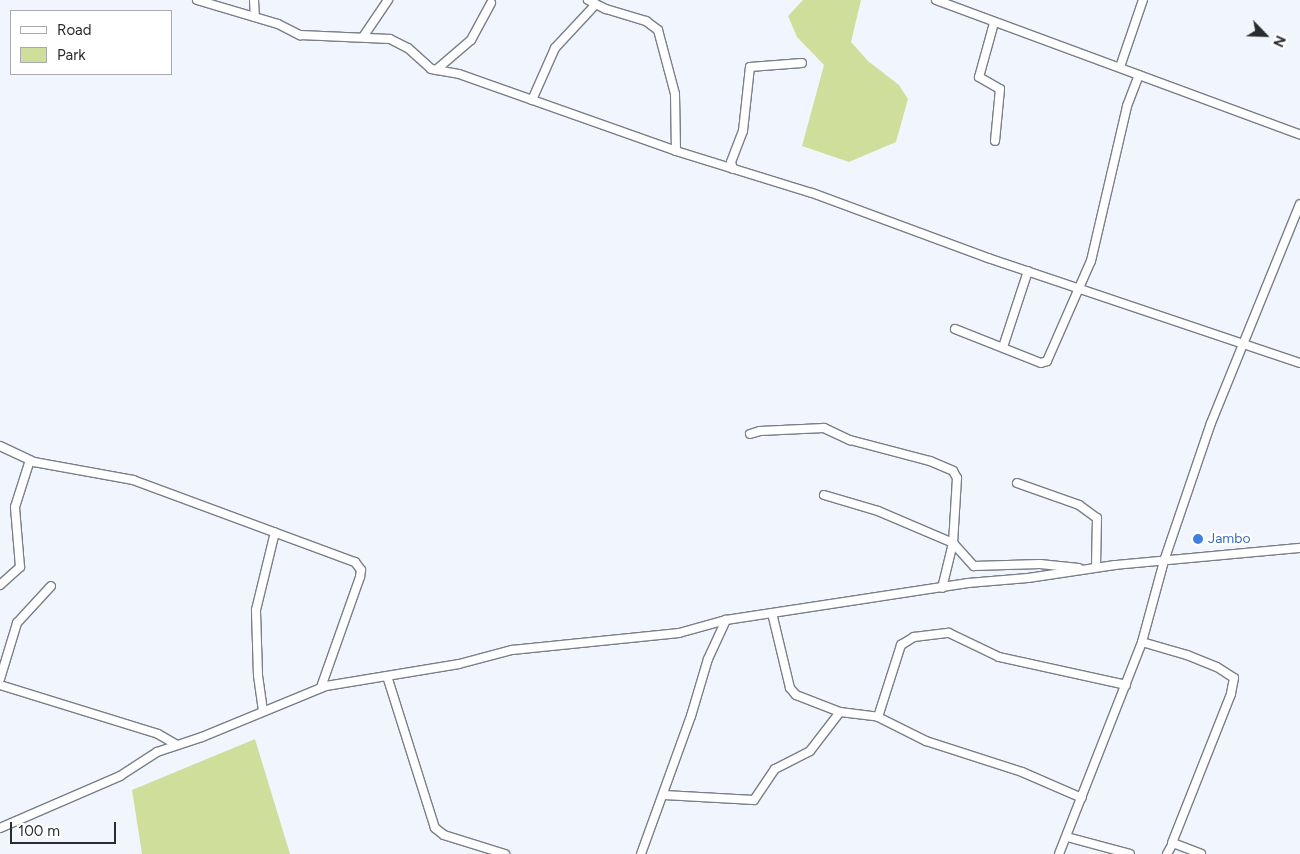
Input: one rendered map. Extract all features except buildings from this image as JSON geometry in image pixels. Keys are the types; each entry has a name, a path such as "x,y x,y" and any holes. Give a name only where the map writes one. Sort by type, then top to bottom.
{"street":[{"path":"197,0 255,17 300,35 363,36 398,42 424,65 436,70 532,100 676,151 812,193 1028,271 1300,363"},
{"path":"254,0 255,17"},
{"path":"363,36 388,0"},
{"path":"936,0 1300,135"},
{"path":"1120,67 1142,0"},
{"path":"532,100 555,48 592,2 646,21 658,30 676,94 676,151"},
{"path":"436,70 471,40 491,3"},
{"path":"994,23 979,77 1000,90 995,141"},
{"path":"733,169 731,162 743,131 750,67 802,63"},
{"path":"955,329 1041,363 1047,362 1100,232 1128,106 1139,75"},
{"path":"1059,854 1142,642 1164,561 1211,423 1300,204"},
{"path":"1291,226 1300,228"},
{"path":"1003,347 1028,271"},
{"path":"750,434 760,431 824,428 850,440 944,465 957,478 953,543 942,588"},
{"path":"0,446 30,460 133,480 355,562 361,570 321,687"},
{"path":"0,585 20,567 15,507 30,460"},
{"path":"1017,483 1079,505 1097,518 1096,567"},
{"path":"824,495 878,511 953,543 974,566 1040,564 1083,568"},
{"path":"263,711 258,675 256,610 275,532"},
{"path":"0,828 106,783 175,744 202,737 321,687 459,664 512,650 679,633 726,620 942,588 1083,568 1300,548"},
{"path":"0,679 17,623 51,586"},
{"path":"772,613 792,691 805,700 840,712 878,717 926,741 1022,772 1082,798"},
{"path":"641,854 664,795 708,658 726,620"},
{"path":"878,717 901,645 914,637 949,633 999,657 1126,685"},
{"path":"1142,642 1187,655 1217,667 1234,678 1231,694 1167,854"},
{"path":"387,676 435,828 444,835 505,854"},
{"path":"0,685 158,734 175,744"},
{"path":"664,795 754,800 775,768 810,751 840,712"},
{"path":"1067,837 1130,854"},
{"path":"1172,843 1201,854"}],"green space":[{"path":"803,0 861,0 851,42 868,61 899,85 908,99 896,142 849,162 802,146 824,65 797,37 788,16"},
{"path":"255,739 290,854 142,854 132,790"}],"place":[{"name":"Jambo","path":"1198,539"}]}
